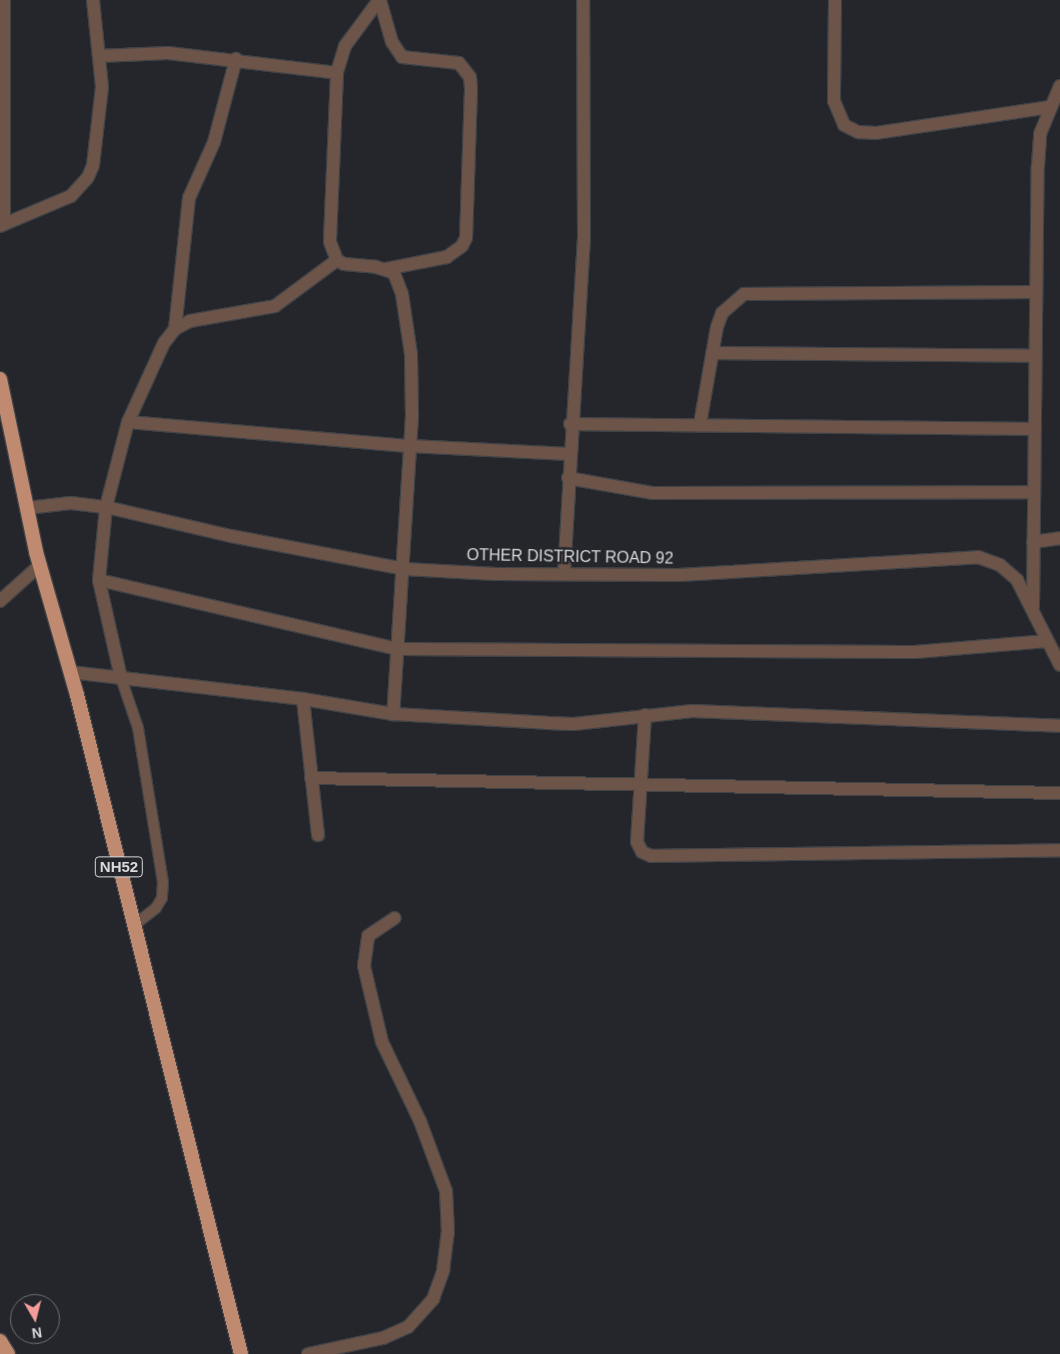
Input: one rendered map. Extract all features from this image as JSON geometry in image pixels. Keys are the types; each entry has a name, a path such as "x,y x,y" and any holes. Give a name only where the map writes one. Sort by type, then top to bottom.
{"highway":[{"name":"NH52","path":"0,379 3,412 40,565 70,672 241,1354"},
{"path":"0,1340 8,1354"}],"street":[{"path":"4,0 2,225 71,196 88,177 99,121 99,56 93,0"},
{"path":"380,0 392,42 402,57 459,63 470,78 471,89 466,238 462,246 447,257 385,269 352,267 337,260 330,242 337,73 345,46 380,0"},
{"path":"564,574 570,424 584,239 583,0"},
{"path":"835,0 834,101 844,125 858,132 876,133 1049,107"},
{"path":"99,56 168,53 236,59 337,73"},
{"path":"121,678 99,580 106,507 128,422 164,343 175,328 189,198 214,142 236,59"},
{"path":"1033,607 1034,356 1038,158 1049,107 1060,86"},
{"path":"175,328 205,317 275,306 337,260"},
{"path":"385,269 399,282 411,354 410,446 404,569 393,714"},
{"path":"700,424 712,353 722,313 744,294 1035,292"},
{"path":"712,353 1034,356"},
{"path":"128,422 410,446 569,454"},
{"path":"570,424 1034,429"},
{"path":"568,478 652,493 1034,492"},
{"name":"OTHER DISTRICT ROAD 92","path":"27,508 71,503 106,507 232,536 404,569 564,574 679,574 978,557 1000,566 1017,580 1033,607 1060,665"},
{"path":"1033,542 1060,538"},
{"path":"0,601 40,565"},
{"path":"99,580 399,649 915,652 1048,641"},
{"path":"70,672 303,699 393,714 574,724 645,715 716,711 1060,726"},
{"path":"303,699 318,835"},
{"path":"645,715 638,842 642,852 651,856 1060,850"},
{"path":"312,778 1060,793"},
{"path":"308,1354 383,1338 408,1327 433,1299 443,1271 448,1233 446,1191 423,1129 382,1042 364,966 368,936 395,918"}],"lane":[{"path":"121,678 138,728 163,882 162,898 156,908 134,925"}]}
